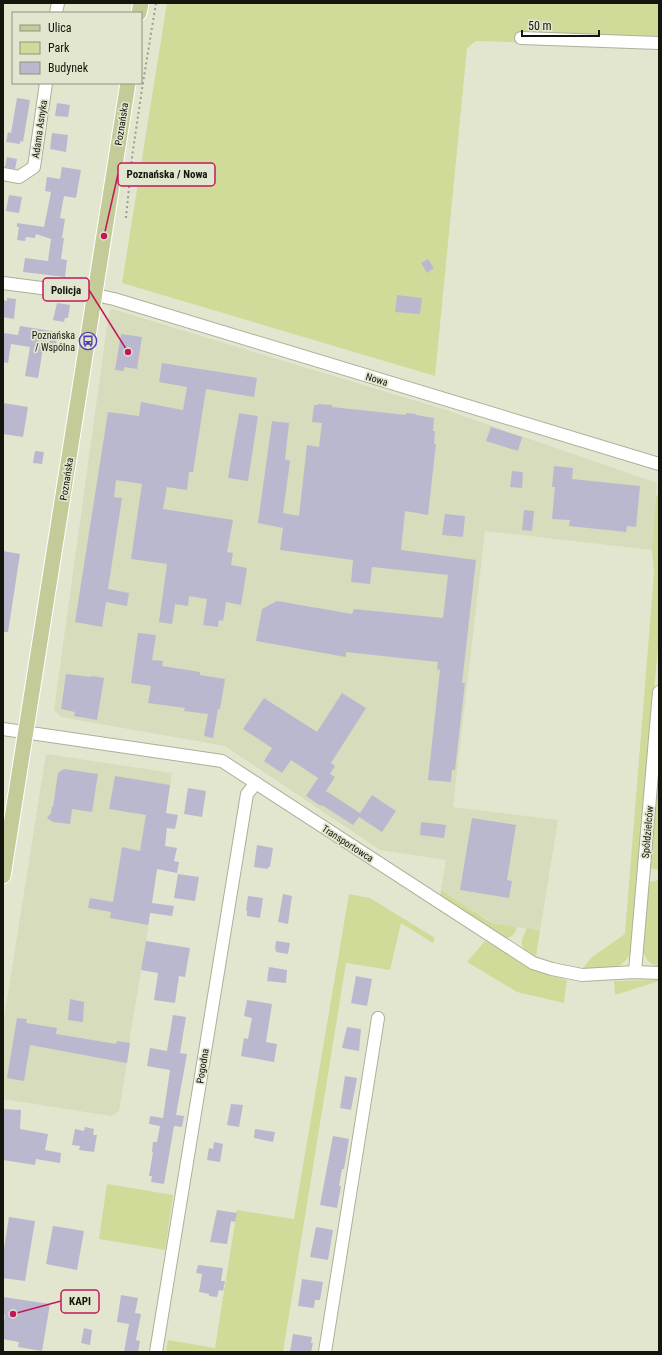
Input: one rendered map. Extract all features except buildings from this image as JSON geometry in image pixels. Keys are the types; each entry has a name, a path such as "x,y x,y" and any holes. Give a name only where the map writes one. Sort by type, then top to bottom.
{"main road":[{"name":"Poznańska","path":"3,876 128,84"}],"street":[{"path":"521,38 659,43"},
{"name":"Adama Asnyka","path":"3,174 19,177 34,167 46,84"},
{"name":"Nowa","path":"3,282 114,299 659,464"},
{"name":"Spółdzielców","path":"635,972 659,692"},
{"name":"Transportowca","path":"3,729 222,761 533,963 552,969 582,975 635,972 659,973"},
{"name":"Pogodna","path":"156,1352 247,794 256,783"},
{"path":"324,1352 378,1018"}],"path":[{"path":"126,218 132,157 156,3"}],"shaded area":[{"path":"112,309 446,410 657,483 652,550 485,531 453,807 558,820 540,931 493,923 441,890 446,860 380,850 225,746 61,717 54,710 109,312"},
{"path":"46,754 172,773 119,1111 111,1116 3,1099 3,1025"}],"green space":[{"path":"167,3 659,3 659,47 476,41 467,48 435,376 122,283"},
{"path":"656,495 659,496 659,636 630,953 627,959 617,967 603,969 583,968 591,958 625,934 654,573 652,550"},
{"path":"659,760 659,870 649,868"},
{"path":"659,880 659,967 648,961 642,951 648,882"},
{"path":"441,890 492,923 517,927 515,932 513,935 504,938 440,896"},
{"path":"349,894 370,898 435,938 433,943 401,923 390,970 346,963 283,1352 166,1352 168,1340 215,1348 237,1210 294,1219"},
{"path":"527,928 540,931 536,956 526,951 522,946"},
{"path":"485,941 536,971 567,980 564,1003 517,992 467,962"},
{"path":"614,981 659,981 615,995"},
{"path":"107,1184 173,1195 165,1250 99,1239"}],"place":[{"name":"Poznańska / Nowa","path":"104,236"},
{"name":"Poznańska / Wspólna","path":"88,341"},
{"name":"Policja","path":"128,352"},
{"name":"KAPI","path":"13,1314"}]}
